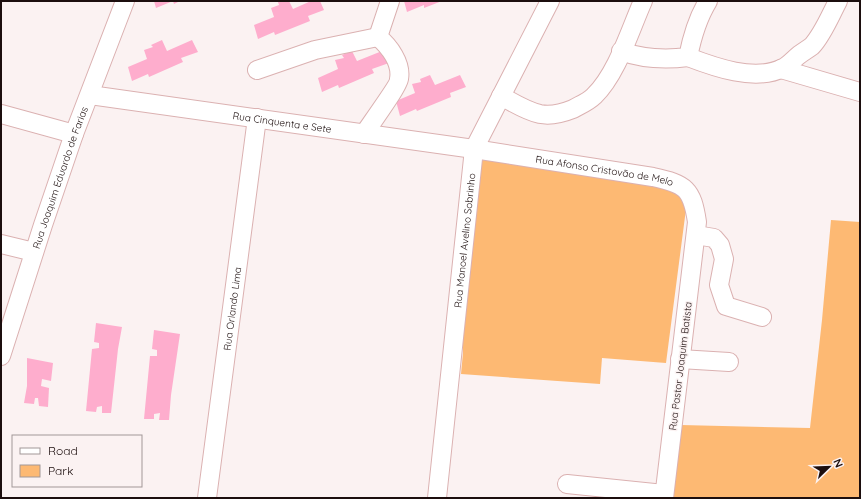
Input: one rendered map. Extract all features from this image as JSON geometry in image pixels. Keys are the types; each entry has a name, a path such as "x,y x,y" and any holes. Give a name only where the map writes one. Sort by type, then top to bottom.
{"street":[{"name":"Rua Joaquim Eduardo de Farias","path":"1,356 6,321 34,252 74,134 125,1"},
{"path":"378,37 390,1"},
{"path":"501,96 522,108 540,114 554,114 568,111 593,97 611,73 643,1"},
{"path":"688,57 700,14 708,1"},
{"path":"621,51 634,56 652,58 671,59 688,57 721,69 738,72 755,74 771,72 782,69 811,46 819,36 838,1"},
{"name":"Rua Manoel Avelino Sobrinho","path":"437,498 474,149 546,2"},
{"path":"258,70 315,50 378,37"},
{"path":"364,134 400,80 398,65 388,46 378,37"},
{"path":"782,69 860,92"},
{"name":"Rua Cinquenta e Sete","path":"90,95 474,149"},
{"path":"1,114 74,134"},
{"name":"Rua Orlando Lima","path":"207,498 257,118"},
{"name":"Rua Afonso Cristovão de Melo","path":"474,149 653,177 673,182 690,194 697,222 696,235"},
{"path":"696,235 714,238 720,245 724,259 719,285 726,306 762,317"},
{"name":"Rua Pastor Joaquim Batista","path":"661,495 696,235"},
{"path":"1,244 34,252"},
{"path":"680,359 729,362"},
{"path":"567,484 661,495"}],"green space":[{"path":"489,158 669,183 684,195 686,209 666,363 602,358 600,384 461,374 463,353 463,315 481,161"},
{"path":"831,220 860,222 860,498 673,498 681,425 810,428"}],"building":[{"path":"154,1 173,1 156,8"},
{"path":"173,1 180,1 174,4"},
{"path":"289,1 293,9 311,1 320,1 324,10 308,16 310,21 275,35 274,32 258,39 254,25 274,17 271,8 279,5 278,2"},
{"path":"404,1 442,1 424,8 424,5 407,12"},
{"path":"162,40 167,51 192,40 198,52 181,58 183,62 149,77 148,74 132,81 128,67 147,59 144,50 153,47 151,45"},
{"path":"352,51 357,61 382,51 389,63 372,69 374,73 339,88 338,85 322,92 318,78 338,69 335,60 344,58 342,55"},
{"path":"430,75 435,85 460,75 466,87 450,93 451,97 417,111 416,109 400,116 396,101 415,93 412,84 421,82 420,79"},
{"path":"96,323 122,327 111,413 102,413 102,406 97,407 96,412 86,411 92,349 99,348 99,343 94,342"},
{"path":"154,330 180,334 169,420 159,420 160,413 154,414 154,419 144,419 150,356 157,356 157,350 152,349"},
{"path":"27,358 53,363 51,381 42,379 41,386 49,388 48,407 39,406 38,398 35,398 34,404 24,403 27,386"}]}
